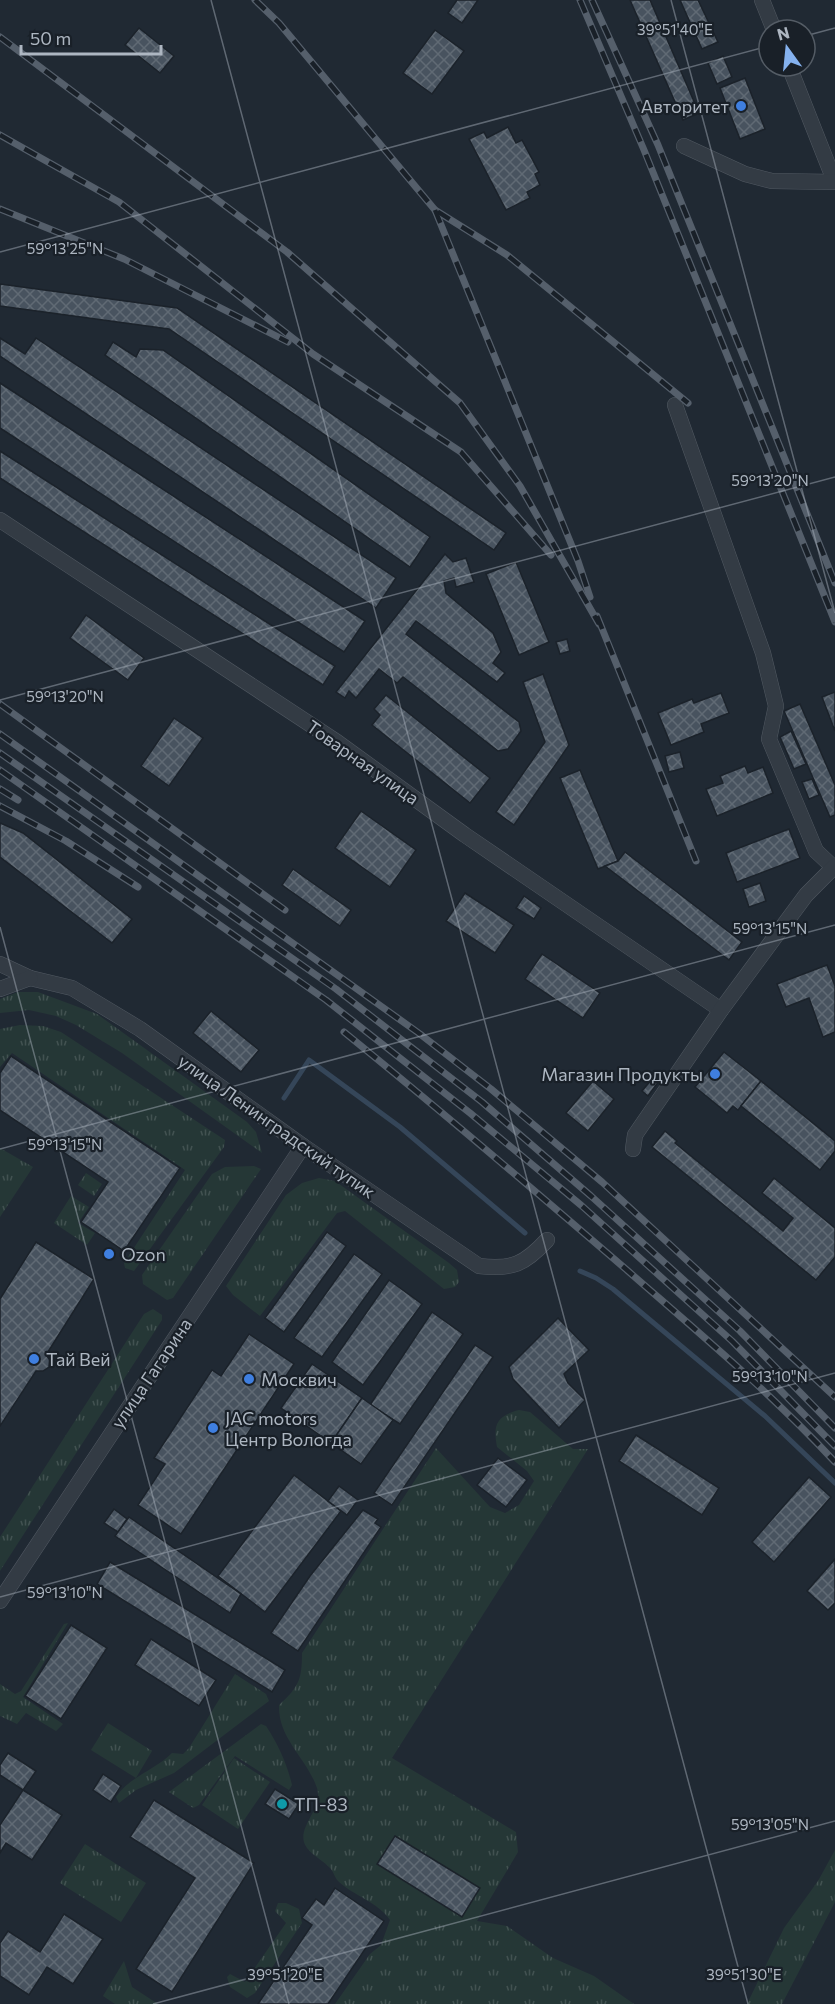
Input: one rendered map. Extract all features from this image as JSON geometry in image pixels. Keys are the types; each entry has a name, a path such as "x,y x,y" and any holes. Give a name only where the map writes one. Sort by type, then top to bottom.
{"street":[{"path":"762,0 769,18"},
{"path":"684,147 745,174 772,181 835,181 794,78"},
{"path":"633,1149 635,1135 721,1010 806,895 834,867 816,851 769,739 776,706 763,652 675,405"},
{"name":"Товарная улица","path":"0,520 336,742 465,835 721,1010"},
{"name":"улица Ленинградский тупик","path":"0,964 30,978 72,988 140,1029 303,1146 479,1266 503,1269 530,1258 547,1240"},
{"path":"0,989 30,978"},
{"name":"улица Гагарина","path":"0,1600 303,1146"}],"green space":[{"path":"18,992 38,992 97,1014 247,1122 256,1132 262,1153 122,1053 76,1025 56,1016 29,1010 0,1013 0,999"},
{"path":"20,1025 43,1026 61,1032 225,1140 224,1147 134,1271 125,1268 124,1263 185,1170 12,1053 0,1067 0,1029"},
{"path":"0,1148 33,1167 0,1217"},
{"path":"254,1166 261,1169 173,1298 167,1300 143,1284 142,1275 212,1174 225,1167"},
{"path":"86,1173 102,1184 94,1196 78,1185"},
{"path":"319,1178 335,1181 449,1263 457,1270 459,1282 455,1287 444,1289 345,1211 337,1213 260,1316 233,1295 226,1286 286,1195 302,1183"},
{"path":"71,1196 89,1207 78,1223 95,1233 87,1245 54,1223"},
{"path":"153,1309 162,1315 162,1320 0,1571 0,1537 144,1314"},
{"path":"519,1410 530,1412 573,1449 588,1449 392,1758 516,1832 518,1852 477,1921 507,1926 553,1958 594,1976 634,2004 335,2004 370,1954 381,1945 390,1920 379,1908 338,1881 331,1869 307,1848 304,1834 316,1804 317,1788 283,1728 279,1705 298,1682 302,1653 436,1448 490,1507 505,1513 519,1505 534,1481 527,1471 497,1447 496,1427 505,1415"},
{"path":"68,1623 23,1697 63,1724 56,1731 26,1713 17,1724 0,1716 0,1684 15,1694 21,1691 64,1624"},
{"path":"235,1674 266,1694 269,1701 174,1773 136,1790 119,1803 116,1797 128,1784 172,1753 183,1754 189,1748"},
{"path":"108,1723 152,1751 136,1778 91,1750"},
{"path":"261,1724 266,1726 282,1754 292,1785 289,1790 235,1756 199,1805 193,1808 169,1792"},
{"path":"234,1758 270,1782 238,1829 202,1805"},
{"path":"85,1844 146,1883 121,1922 60,1883"},
{"path":"835,1850 835,1902 782,2004 747,2004 784,1928 818,1881"},
{"path":"278,1903 286,1903 299,1909 302,1923 255,1993 247,1998 230,1987 227,1977 230,1974 245,1982 286,1923 275,1911"},
{"path":"124,1961 132,1987 158,2004 115,2004 103,1996"}],"building":[{"path":"457,0 478,0 462,23 448,13"},
{"path":"630,0 650,0 699,113 683,120"},
{"path":"680,0 698,0 718,42 702,49"},
{"path":"139,28 174,56 160,73 125,45"},
{"path":"435,30 464,51 432,94 403,73"},
{"path":"723,56 732,77 717,84 708,63"},
{"name":"Авторитет","path":"745,78 765,129 740,139 720,88"},
{"path":"508,127 516,143 522,140 539,172 535,174 540,185 527,192 530,198 506,210 469,139 484,132 487,138"},
{"path":"0,284 177,308 506,533 494,550 169,329 0,306"},
{"path":"0,338 25,354 36,338 396,578 376,608 0,356"},
{"path":"113,342 136,357 140,349 163,350 430,537 410,567 105,355"},
{"path":"0,383 365,621 344,652 0,428"},
{"path":"0,451 335,666 323,685 0,478"},
{"path":"445,554 453,562 466,558 474,582 456,587 454,578 444,581 446,593 493,633 501,652 493,663 505,673 497,682 416,621 406,634 519,722 521,731 508,749 498,751 403,677 397,683 379,669 356,698 349,691 345,698 336,692"},
{"path":"516,562 549,642 519,655 486,574"},
{"path":"86,615 144,658 128,680 70,638"},
{"path":"567,639 570,651 560,654 556,642"},
{"path":"543,674 569,745 514,825 496,812 545,742 523,682"},
{"path":"835,692 835,731 822,697"},
{"path":"721,693 729,713 701,724 704,732 671,745 658,713 692,699 694,703"},
{"path":"386,695 490,778 470,803 372,725 380,715 374,709"},
{"path":"800,704 835,785 835,815 830,817 784,711"},
{"path":"174,718 203,738 169,786 141,766"},
{"path":"791,731 806,764 794,769 780,737"},
{"path":"680,752 684,768 669,772 665,756"},
{"path":"745,766 748,773 763,767 773,793 717,816 706,789 723,783 720,776"},
{"path":"580,770 618,861 598,869 560,778"},
{"path":"812,779 819,795 809,799 802,782"},
{"path":"361,811 416,850 390,887 335,848"},
{"path":"0,823 23,833 132,919 112,943 0,857"},
{"path":"789,829 800,858 737,882 726,853"},
{"path":"625,852 742,942 729,960 605,866 618,861"},
{"path":"293,869 351,910 340,926 282,885"},
{"path":"760,883 766,901 749,907 743,889"},
{"path":"465,893 514,925 495,953 446,921"},
{"path":"524,896 541,908 534,919 516,908"},
{"path":"542,954 600,993 583,1018 525,979"},
{"path":"827,965 835,986 835,1032 823,1037 809,998 786,1007 777,984"},
{"path":"211,1011 259,1050 241,1072 193,1033"},
{"path":"724,1052 761,1081 738,1110 733,1106 727,1113 695,1087"},
{"path":"11,1056 180,1168 124,1251 81,1222 108,1182 0,1110 0,1073"},
{"path":"657,1073 662,1077 648,1096 642,1091"},
{"path":"593,1081 614,1099 588,1131 566,1113"},
{"path":"761,1081 835,1141 835,1151 820,1170 741,1106"},
{"path":"665,1131 677,1141 675,1143 783,1231 793,1218 762,1193 774,1178 835,1228 835,1257 816,1280 652,1147"},
{"path":"327,1232 346,1246 284,1332 265,1318"},
{"path":"36,1242 94,1279 46,1355 50,1360 49,1367 43,1371 36,1371 0,1426 0,1299"},
{"path":"354,1254 382,1274 322,1357 294,1338"},
{"path":"389,1280 422,1304 363,1385 332,1362"},
{"path":"432,1312 463,1334 400,1424 370,1405"},
{"path":"558,1318 589,1350 564,1374 568,1383 585,1400 559,1428 513,1379 509,1367"},
{"path":"249,1334 294,1364 181,1534 138,1505 165,1464 154,1458 212,1370 221,1376"},
{"path":"475,1345 493,1357 392,1505 374,1493"},
{"path":"312,1364 362,1398 331,1443 281,1408"},
{"path":"362,1398 393,1420 361,1464 331,1443"},
{"path":"636,1435 719,1488 702,1515 619,1461"},
{"path":"498,1458 527,1480 506,1507 477,1485"},
{"path":"294,1475 341,1511 265,1612 218,1576"},
{"path":"809,1477 831,1497 774,1562 752,1542"},
{"path":"339,1486 358,1500 347,1515 328,1501"},
{"path":"114,1509 127,1519 118,1532 104,1523"},
{"path":"363,1510 378,1519 375,1523 381,1527 298,1651 271,1633 310,1576"},
{"path":"129,1517 241,1594 230,1613 115,1536"},
{"path":"835,1559 835,1603 828,1610 807,1591"},
{"path":"110,1562 285,1670 272,1692 97,1584"},
{"path":"71,1625 107,1648 61,1719 25,1696"},
{"path":"151,1639 216,1680 199,1706 135,1665"},
{"path":"8,1753 36,1771 23,1790 0,1775 0,1765"},
{"path":"103,1774 121,1786 111,1802 93,1790"},
{"name":"ТП-83","path":"275,1789 299,1804 289,1819 265,1804"},
{"path":"23,1790 62,1815 32,1860 6,1843 0,1853 0,1825"},
{"path":"154,1800 254,1863 172,1992 136,1969 195,1878 130,1837"},
{"path":"395,1836 480,1888 462,1917 377,1864"},
{"path":"335,1888 384,1921 328,2004 258,2004 312,1925 302,1918 316,1899 324,1905"},
{"path":"64,1914 103,1939 73,1984 47,1967 29,1995 0,1976 0,1943 8,1931 40,1952"}],"waterway":[{"path":"284,1098 309,1060 400,1127 525,1233"},
{"path":"580,1271 613,1289 765,1416 835,1483"}],"railway":[{"path":"255,0 279,23 435,210 507,255 688,403"},
{"path":"580,0 644,150 835,622"},
{"path":"592,0 658,145 835,583"},
{"path":"0,37 287,252 460,403 520,486 599,624"},
{"path":"0,135 119,202 313,354 461,452 551,555"},
{"path":"0,209 124,259 288,342"},
{"path":"435,210 578,561 590,597"},
{"path":"597,616 696,861"},
{"path":"0,704 285,910"},
{"path":"0,734 420,1034 491,1089 602,1182 835,1397"},
{"path":"0,753 336,989 482,1102 591,1196 740,1331 835,1428"},
{"path":"0,770 326,1000 470,1113 582,1206 732,1341 835,1446"},
{"path":"0,789 18,800"},
{"path":"0,806 66,841 138,887"},
{"path":"344,1032 522,1180 708,1340 786,1412 835,1462"}],"place":[{"name":"Авторитет","path":"741,106"},
{"name":"Магазин Продукты","path":"715,1074"},
{"name":"Ozon","path":"109,1254"},
{"name":"Тай Вей","path":"34,1359"},
{"name":"Москвич","path":"249,1379"},
{"name":"JAC motors Центр Вологда","path":"213,1428"},
{"name":"ТП-83","path":"282,1804"}]}
